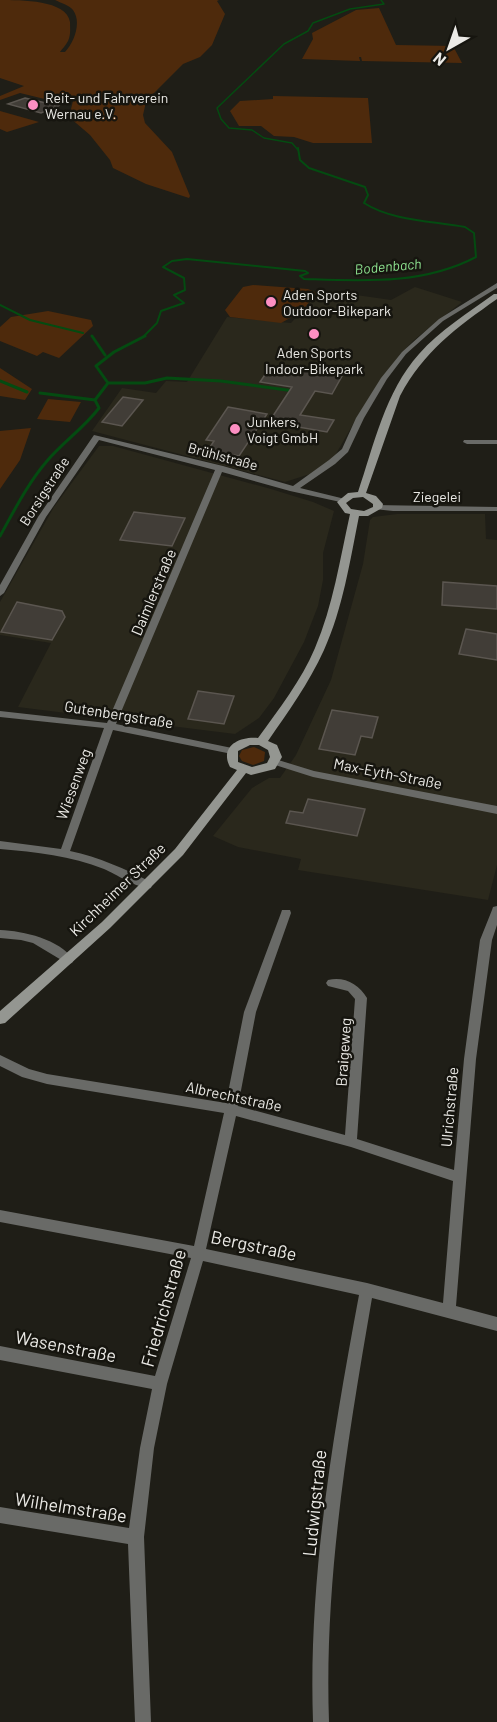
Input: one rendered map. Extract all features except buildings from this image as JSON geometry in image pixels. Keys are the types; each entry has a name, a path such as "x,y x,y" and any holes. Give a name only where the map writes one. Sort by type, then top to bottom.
{"main road":[{"path":"361,495 394,403 414,366 442,336 497,296"},
{"path":"361,495 373,498 377,507 370,513 355,514 344,509 342,501 346,497 361,495"},
{"path":"261,742 296,693 320,648 330,620 355,514"},
{"path":"244,742 261,742 276,752 275,762 265,770 258,771 243,770 234,764 232,751 244,742"},
{"name":"Kirchheimer Straße","path":"0,1019 68,960 147,885 179,852 243,770"}],"street":[{"path":"293,489 332,462 345,450 372,398 404,352 441,320 497,285"},
{"name":"Brühlstraße","path":"97,437 342,501"},
{"name":"Borsigstraße","path":"0,593 38,524 97,437"},
{"path":"467,442 497,442"},
{"name":"Daimlerstraße","path":"110,726 220,468"},
{"name":"Ziegelei","path":"377,507 497,509"},
{"name":"Gutenbergstraße","path":"0,714 110,726 232,751"},
{"name":"Wiesenweg","path":"65,852 110,726"},
{"name":"Max-Eyth-Straße","path":"275,762 313,774 497,810"},
{"path":"0,845 65,852 119,869 147,885"},
{"name":"Ulrichstraße","path":"449,1311 459,1178 479,982 486,940 497,910"},
{"name":"Friedrichstraße","path":"143,1722 136,1537 147,1448 160,1384 199,1252 250,1012 286,912"},
{"path":"0,934 23,934 68,960"},
{"name":"Braigeweg","path":"332,983 352,987 361,998 351,1142"},
{"name":"Albrechtstraße","path":"0,1060 26,1073 47,1079 231,1109 351,1142 459,1178"},
{"name":"Bergstraße","path":"0,1216 199,1252 367,1289 497,1324"},
{"name":"Ludwigstraße","path":"321,1722 322,1639 332,1512 342,1435 367,1289"},
{"name":"Wasenstraße","path":"0,1353 160,1384"},
{"name":"Wilhelmstraße","path":"0,1515 136,1537"}],"shaded area":[{"path":"0,0 42,3 61,9 70,22 69,39 60,52 65,52 74,38 77,20 71,8 55,0 219,0 217,1 225,14 212,45 200,57 183,64 152,95 146,102 143,115 145,123 172,152 189,198 146,184 113,168 110,160 90,135 69,117 74,97 69,96 57,102 20,93 0,100 0,96 24,86 0,78"},
{"path":"379,8 396,45 453,46 462,63 362,61 361,57 359,57 360,61 302,59 313,39 312,33 356,10"},
{"path":"273,96 368,98 372,143 313,143 294,137 274,136 261,126 239,126 230,111 240,101 273,99"},
{"path":"0,111 39,122 7,132 0,129"},
{"name":"Aden Sports Outdoor-Bikepark","path":"253,285 308,289 317,293 301,312 281,323 230,317 225,310 243,287"},
{"path":"415,287 462,302 414,340 398,357 359,414 333,459 310,474 285,482 92,431 122,388 156,393 166,381 187,382 227,317 291,323 321,290 391,300"},
{"path":"48,311 91,320 93,326 59,358 43,352 37,356 0,341 0,327 11,317"},
{"path":"0,368 32,389 25,400 0,396"},
{"path":"48,399 81,402 70,422 37,419"},
{"path":"31,428 20,460 0,489 0,431"},
{"path":"99,446 113,446 271,489 334,511 323,553 323,580 318,606 304,642 274,698 259,718 235,734 18,707 51,643 0,635 0,602 54,507"},
{"path":"397,514 485,514 486,539 497,540 497,865 488,900 298,870 301,859 238,847 213,836 252,788 269,778 280,778 296,755 331,680 363,564 370,520 373,517"},
{"path":"254,747 265,752 264,761 253,765 242,761 239,756 242,750"}],"waterway":[{"name":"Bodenbach","path":"298,150 292,143 264,138 252,130 229,128 221,119 217,108 284,44 308,31 313,23 350,9 384,4 381,0"},
{"name":"Bodenbach","path":"143,337 157,323 161,311 184,303 174,295 185,290 184,278 163,267 172,261 187,259 305,271 308,273 300,276 304,279 370,280 435,273 476,257 474,233 465,227 413,220 375,209 364,203 368,195 365,187 309,168 300,160 298,148"},
{"path":"0,305 30,320 83,333"},
{"path":"92,336 105,355"},
{"name":"Bodenbach","path":"108,383 96,366 114,352 145,336"},
{"path":"108,383 145,383 167,378 221,381 294,391"},
{"path":"0,381 27,392"},
{"name":"Bodenbach","path":"95,400 108,383"},
{"path":"40,393 95,400"},
{"name":"Bodenbach","path":"0,536 40,470 99,408 95,400"}],"place":[{"name":"Reit- und Fahrverein Wernau e.V.","path":"33,105"},
{"name":"Aden Sports Outdoor-Bikepark","path":"271,302"},
{"name":"Aden Sports Indoor-Bikepark","path":"314,334"},
{"name":"Junkers, Voigt GmbH","path":"235,429"}]}
